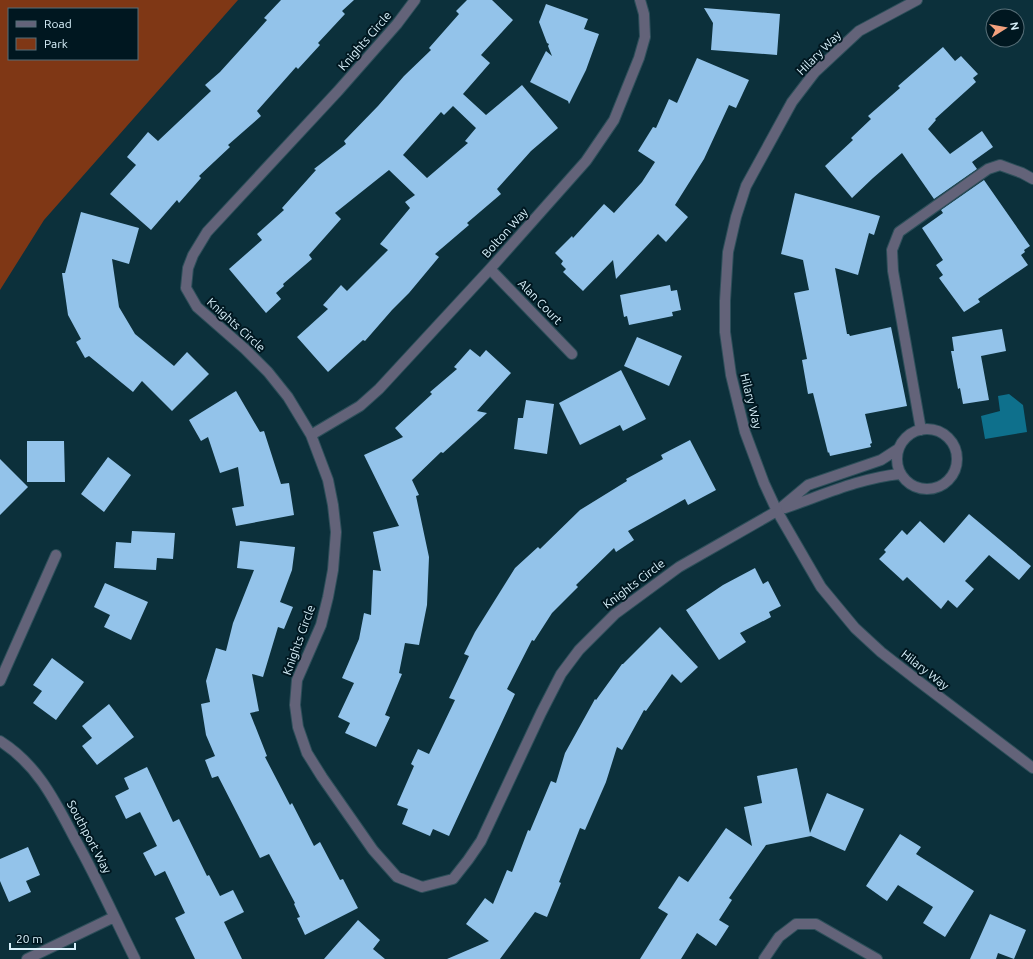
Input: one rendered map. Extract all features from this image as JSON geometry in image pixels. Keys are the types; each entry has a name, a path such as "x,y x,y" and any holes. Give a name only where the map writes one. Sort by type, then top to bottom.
{"street":[{"name":"Knights Circle","path":"415,0 397,24 343,86 207,232 192,255 188,268 186,288 197,307 245,349 268,372 288,397 311,435 328,480 336,532 333,570 321,625 297,680 295,705 298,727 307,753 322,777 373,850 397,877 422,887 453,879 481,841 561,674 579,650 615,614 680,567 777,510"},
{"name":"Bolton Way","path":"311,435 360,406 379,389 490,269 586,161 614,120 639,58 645,38 644,14 640,0"},
{"name":"Hilary Way","path":"917,0 859,31 815,72 792,102 746,186 736,217 728,252 725,332 731,375 745,432 764,483 777,510 821,587 855,628 881,652 1033,768"},
{"path":"921,430 893,271 892,250 899,232 988,169 1000,165 1022,173 1033,179"},
{"name":"Alan Court","path":"490,269 572,354"},
{"path":"921,430 938,430 953,444 957,454 953,474 947,482 939,487 921,489 913,486 900,474 897,466 898,449 902,441 909,434 921,430"},
{"path":"777,510 808,486 882,460 898,449"},
{"path":"777,510 856,483 881,476 900,474"},
{"path":"0,680 56,555"},
{"name":"Southport Way","path":"0,741 9,747 36,772 51,794 94,872 135,959"},
{"path":"27,959 114,917"},
{"path":"764,959 779,937 796,924 816,924 877,959"}],"green space":[{"path":"0,0 238,0 44,220 0,290"}],"water":[{"path":"1009,394 1023,405 1027,432 985,439 981,416 1000,411 998,396"}],"building":[{"path":"281,0 354,0 342,11 345,14 318,43 320,45 298,69 296,67 257,111 261,116 228,145 230,147 199,176 201,178 179,203 177,200 151,230 110,194 136,165 127,157 148,132 158,141 211,91 205,85 220,72 267,20 264,18"},
{"path":"467,0 492,0 513,20 481,55 490,63 463,94 486,115 522,85 558,128 531,151 497,189 501,194 467,223 469,225 435,254 439,257 409,293 365,341 363,340 328,372 297,337 328,309 323,305 341,285 347,291 388,250 380,244 410,208 405,202 415,195 389,170 335,213 341,219 309,255 312,259 283,284 284,286 276,293 281,299 266,313 229,269 262,240 257,234 284,210 282,208 316,170 314,169 346,144 344,141 378,106 404,76 431,50 429,48 459,14 456,11","holes":["453,106 476,128 465,141 468,143 427,178 403,155 441,112 444,115"]},
{"path":"546,4 588,19 584,29 599,34 586,70 569,104 568,101 530,82 546,51 552,56 548,46 549,44 547,43 539,22"},
{"path":"704,8 780,14 777,55 711,50 713,23"},
{"path":"943,47 955,61 961,56 978,74 973,78 976,82 935,119 936,120 928,129 950,154 982,131 993,147 972,162 977,169 934,199 902,153 852,198 825,166 853,140 851,138 871,119 868,116 900,88 898,86"},
{"path":"697,58 749,80 736,108 729,105 704,159 675,205 688,217 666,242 658,234 616,279 613,260 583,291 563,272 566,269 561,264 563,261 555,253 572,236 573,238 604,204 614,213 642,182 655,162 638,151 653,127 656,128 669,99 677,103"},
{"path":"984,180 1030,246 1024,250 1025,252 1021,255 1028,265 978,299 980,302 964,312 939,278 943,275 936,265 943,260 922,228 943,213 941,210"},
{"path":"795,193 880,216 874,235 869,233 858,275 835,268 847,334 850,336 891,327 907,406 865,414 872,443 870,444 871,447 830,456 813,393 808,394 802,360 807,359 794,293 809,290 803,260 781,254"},
{"path":"81,212 139,228 129,264 112,259 119,307 135,334 174,366 187,352 209,374 172,411 142,381 133,392 89,356 85,358 76,342 81,339 68,315 62,273 65,273"},
{"path":"670,285 671,291 677,290 681,310 672,312 673,316 629,325 627,316 624,317 620,295"},
{"path":"1002,329 1006,351 981,356 989,400 963,404 960,388 958,389 951,351 954,351 952,337"},
{"path":"637,337 682,356 669,386 624,366"},
{"path":"470,349 480,357 486,350 511,373 477,411 487,413 443,453 441,452 412,480 419,495 416,496 429,557 427,605 419,645 405,643 399,673 402,674 385,715 390,717 376,747 345,733 350,723 338,717 354,683 342,678 359,639 364,613 371,615 373,570 381,571 373,532 399,526 364,455 403,437 395,428 432,394 430,392 457,369 454,367"},
{"path":"621,370 646,419 623,431 620,425 580,445 559,403"},
{"path":"236,391 260,432 264,431 281,484 289,483 294,515 236,526 232,508 244,506 238,467 220,473 208,437 201,441 189,420"},
{"path":"526,400 554,404 547,454 514,449 518,418 523,418"},
{"path":"690,440 716,490 688,505 685,499 628,531 634,540 616,552 614,548 576,585 578,587 552,613 534,641 532,640 507,689 515,694 449,836 433,829 430,836 402,824 408,809 397,805 414,766 411,764 418,749 429,754 455,700 449,698 469,656 464,654 475,632 515,568 538,547 540,549 580,510 627,481 626,479 663,459 661,455"},
{"path":"27,441 64,441 65,482 27,482"},
{"path":"108,457 131,475 104,512 81,494"},
{"path":"0,459 28,487 0,515"},
{"path":"969,514 1031,566 1019,580 989,555 965,581 974,589 957,608 948,600 941,609 907,577 903,581 879,559 886,552 884,550 902,530 907,535 920,521 944,543"},
{"path":"132,531 175,533 173,559 157,558 156,570 114,568 116,542 131,543"},
{"path":"240,541 295,547 292,570 280,602 293,607 284,629 278,627 263,677 252,674 259,711 250,713 267,756 265,757 290,805 292,803 314,846 320,842 340,880 343,879 358,908 305,935 297,918 300,917 294,904 295,903 269,854 260,858 218,776 212,778 205,760 215,756 206,735 201,704 210,702 206,681 216,648 226,651 233,623 254,570 237,568"},
{"path":"755,568 763,584 768,581 781,606 769,612 771,617 740,633 746,642 719,660 686,610 723,585"},
{"path":"105,583 148,602 131,640 104,627 110,615 94,607"},
{"path":"660,627 698,667 681,683 672,674 646,711 644,710 622,750 617,747 606,782 585,830 580,828 559,882 561,883 547,917 535,912 500,959 447,959 489,941 466,924 485,898 493,904 507,870 512,872 528,830 530,831 551,781 556,783 565,753 595,699 596,700 622,664"},
{"path":"52,658 84,682 56,720 33,703 42,691 33,685"},
{"path":"109,704 134,737 97,765 82,746 92,738 82,726"},
{"path":"147,767 173,822 179,819 207,876 209,875 220,896 233,890 244,912 224,922 242,959 195,959 175,918 185,913 165,871 155,876 143,853 157,846 140,812 126,819 115,796 129,789 124,778"},
{"path":"797,768 810,833 827,793 864,809 845,851 811,836 766,845 729,898 732,900 719,920 729,926 716,946 697,933 681,959 640,959 668,914 658,908 679,876 688,882 726,828 752,846 744,807 762,803 757,776"},
{"path":"900,834 921,847 916,854 974,891 945,937 923,923 933,907 898,885 887,901 866,886"},
{"path":"28,847 40,875 26,881 31,892 9,902 0,881 0,859"},
{"path":"990,914 1026,930 1014,959 998,953 996,959 970,959"},
{"path":"358,920 380,940 373,949 385,959 324,959"}]}
